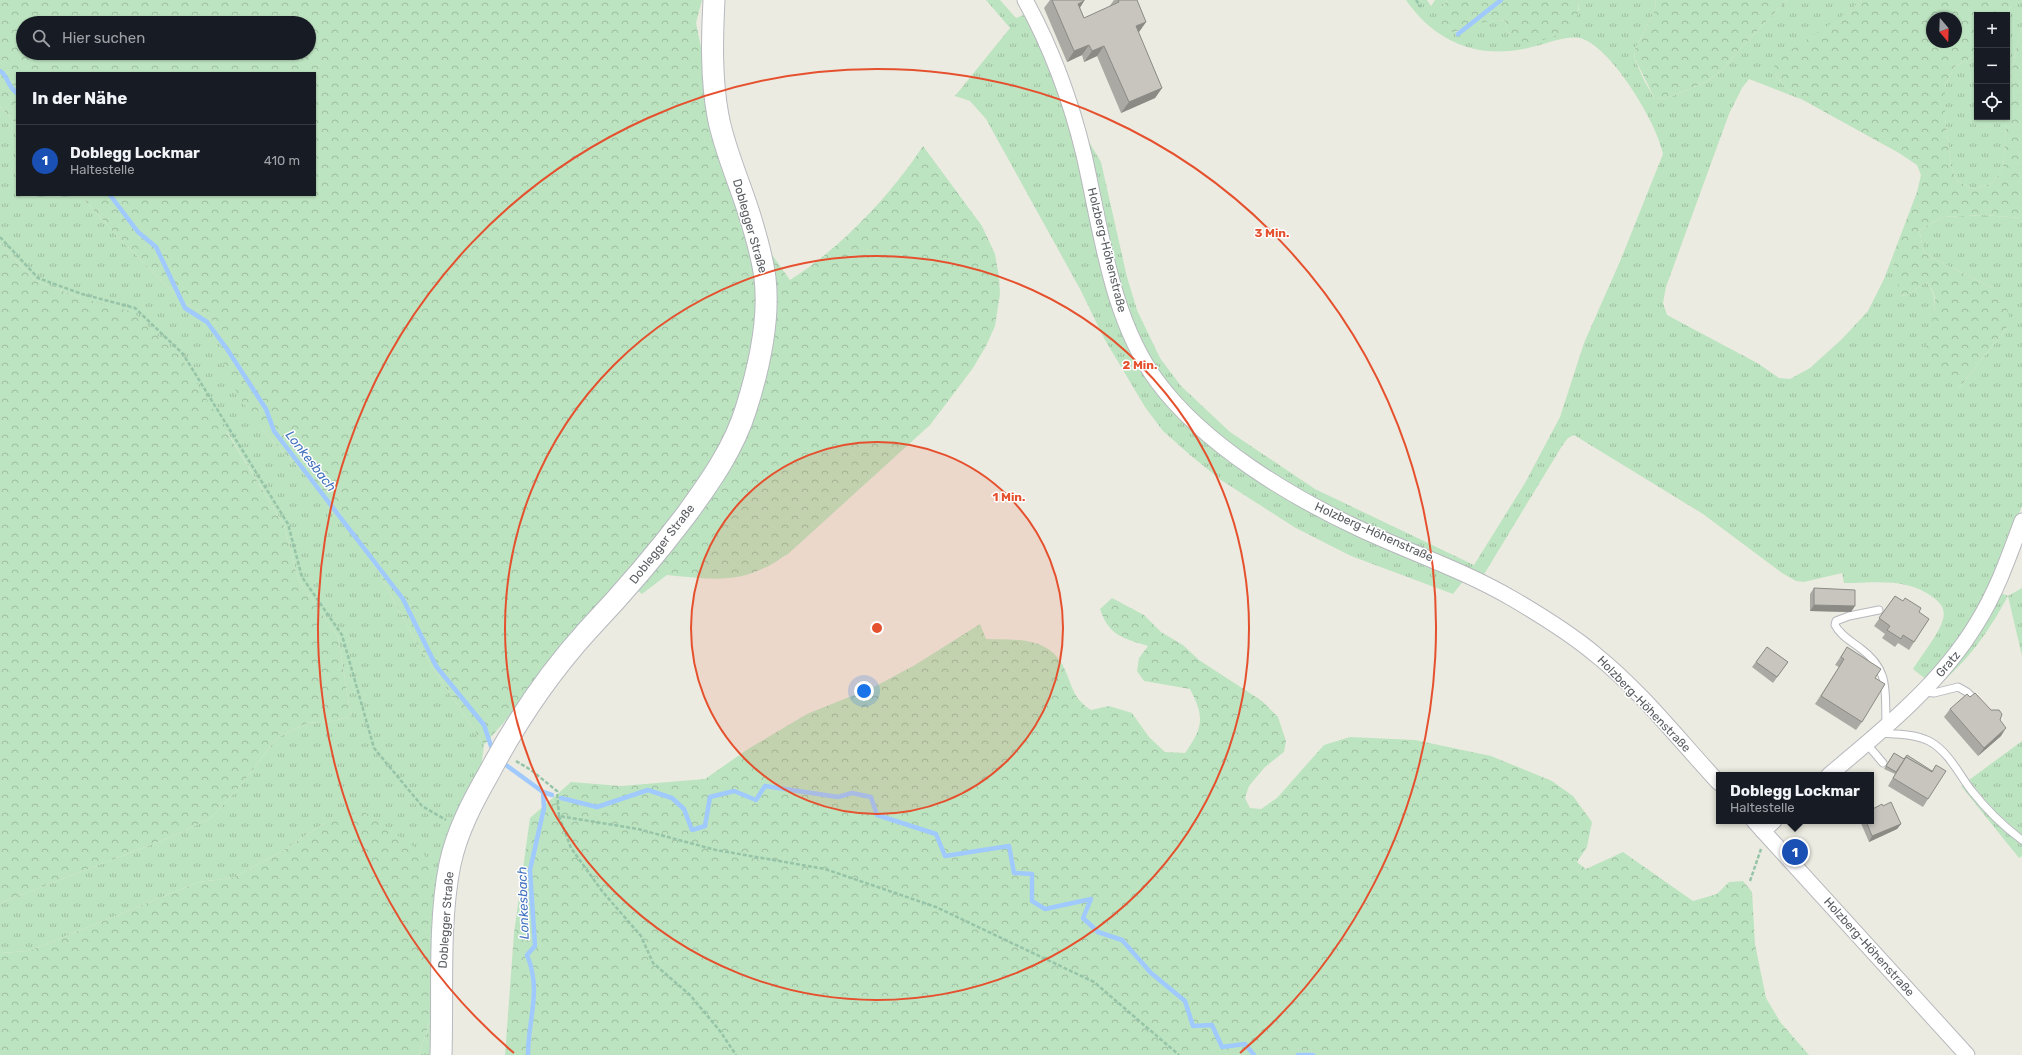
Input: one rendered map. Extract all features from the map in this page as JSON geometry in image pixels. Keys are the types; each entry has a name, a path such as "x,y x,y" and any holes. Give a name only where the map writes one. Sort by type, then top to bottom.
{"street":[{"name":"Doblegger Straße","path":"441,1055 446,896 451,863 460,829 500,751 545,681 656,555 696,501 727,453 739,429 748,403 764,333 766,288 753,227 718,119 713,62 714,0"},
{"name":"Holzberg-Höhenstraße","path":"1025,0 1052,57 1070,104 1083,152 1113,281 1123,315 1147,366 1170,396 1196,423 1221,444 1308,502 1363,530 1432,559 1492,587 1562,629 1598,656 1626,682 1716,780"},
{"name":"Gratz","path":"1832,772 1923,692 1953,659 1978,623 1998,582 2022,520"},
{"name":"Holzberg-Höhenstraße","path":"1762,830 1967,1055"}],"lane":[{"path":"1879,610 1849,616 1836,621 1835,625 1843,636 1872,657 1880,669 1884,684 1882,728 1917,737 1934,744 1954,765 1972,791 1992,813 2022,840"},
{"path":"1923,692 1928,694 1958,687 1967,692 1982,707"},
{"path":"1866,743 1883,763"}],"path":[{"path":"1416,0 1421,7"},
{"path":"0,237 38,278 82,294 135,308 183,354 288,524 302,577 342,635 374,748 422,806 460,829"},
{"path":"500,751 531,770 557,791 559,816 571,848 602,891 641,936 653,963 690,995 720,1031 736,1055"},
{"path":"559,816 638,829 716,850 825,869 936,907 1094,982 1179,1055"},
{"path":"1750,881 1759,854 1762,830"}],"green space":[{"path":"0,0 702,0 696,23 732,198 790,280 828,253 863,220 895,184 923,146 982,226 995,254 1000,294 995,326 986,346 973,368 930,425 788,554 767,567 740,576 716,579 667,575 642,594 634,588 512,713 484,745 418,645 380,575 338,510 260,427 239,397 224,367 219,336 214,322 197,309 183,302 118,237 81,196 316,196 316,72 16,72 16,124 0,106"},
{"path":"986,0 1000,0 1016,18 1026,14 1057,86 1077,154 1111,300 1204,438 1464,580 1453,594 1351,556 1294,527 1221,480 1163,431 1145,407 1105,340 1080,289 986,119 970,101 955,96 1010,28"},
{"path":"1406,0 1427,0 1431,6 1435,0 1448,0 1441,8 1457,33 1480,22 1499,20 1505,21 1509,34 1579,10 1579,0 1656,0 1655,10 1634,51 1635,60 1655,99 1668,98 1708,81 1722,70 1738,51 1787,0 1862,0 1775,74 1782,84 1803,100 1749,79 1742,88 1729,114 1666,287 1663,303 1667,315 1759,364 1779,378 1790,379 1810,368 1842,339 1868,311 1884,279 1892,258 1902,296 1909,294 1926,282 1931,289 1935,305 1927,348 1958,389 2006,329 1993,288 1936,260 1924,252 1919,230 1943,217 1984,215 2022,218 2022,506 1994,580 1973,620 1928,681 1913,669 1937,633 1944,612 1940,603 1924,591 1902,584 1879,582 1844,583 1842,573 1804,582 1796,581 1782,573 1703,514 1574,435 1568,438 1562,446 1483,576 1353,518 1310,496 1269,471 1230,444 1195,412 1163,377 1148,355 1140,339 1124,298 1085,135 1101,162 1127,277 1137,310 1160,358 1181,386 1230,432 1315,489 1474,565 1525,483 1560,417 1584,343 1621,259 1663,154 1653,125 1632,90 1620,73 1595,46 1583,39 1572,38 1516,50 1480,50 1463,46 1432,28 1418,16"},
{"path":"1448,0 1579,0 1576,19 1572,26 1567,30 1553,37 1538,41 1523,42 1509,34 1505,21 1495,20 1458,31 1450,32 1443,30 1436,23 1441,8"},
{"path":"1656,0 1787,0 1738,51 1722,70 1708,81 1668,98 1655,99 1635,59 1634,51 1655,10"},
{"path":"1862,0 2011,0 2011,6 2008,12 1974,12 1974,57 1954,67 1945,86 1945,117 1951,166 1957,181 1974,189 1992,183 2003,169 2006,120 2010,120 2010,83 2022,26 2022,218 1984,215 1943,217 1919,230 1924,252 1936,260 1993,288 2004,300 2009,315 2006,329 1958,389 1938,371 1928,354 1927,339 1935,306 1935,298 1932,290 1926,282 1909,294 1901,296 1892,258 1917,192 1921,175 1917,165 1899,153 1803,100 1782,84 1775,74 1774,64 1783,55 1841,17"},
{"path":"2011,0 2022,0 2022,26 2010,83 2010,12 2008,12 2011,6"},
{"path":"1974,57 1974,120 2007,120 2003,169 1992,183 1974,189 1957,181 1951,166 1945,117 1945,86 1954,67"},
{"path":"0,106 16,124 16,196 81,196 118,237 183,302 197,309 214,322 260,427 338,510 380,575 418,645 484,745 481,768 436,890 324,823 281,852 232,878 199,882 29,951 0,953 0,903 171,837 211,818 236,791 277,738 307,723 334,721 351,716 338,637 298,579 284,525 228,433 81,298 36,281 0,243"},
{"path":"0,243 36,281 81,298 133,312 180,356 284,525 298,579 338,637 351,716 334,721 307,723 277,738 236,791 211,818 171,837 0,903"},
{"path":"2022,588 2022,656 2008,596"},
{"path":"1998,592 2008,596 1985,635 1958,667 1936,688"},
{"path":"1112,598 1144,615 1161,632 1183,645 1199,660 1262,701 1278,717 1286,741 1284,752 1265,767 1249,786 1245,798 1250,808 1261,809 1277,798 1324,745 1350,737 1415,740 1491,756 1552,781 1573,796 1592,822 1587,847 1577,862 1586,869 1623,852 1693,901 1717,894 1729,882 1743,881 1752,892 1755,944 1766,998 1781,1023 1809,1055 505,1055 514,933 530,818 571,782 621,786 705,779 748,749 807,714 874,687 915,665 980,624 986,639 1021,640 1043,646 1060,660 1077,698 1085,706 1091,710 1109,706 1132,713 1149,737 1165,752 1185,753 1195,736 1200,722 1200,715 1195,699 1190,689 1144,681 1137,671 1139,658 1148,646 1118,635 1108,625 1100,609"},
{"path":"2022,741 2022,835 1994,811 1969,780"},
{"path":"1963,785 1990,817 2022,844 2022,856 2019,858 1961,786"},
{"path":"363,811 424,854 436,890 431,1017 419,1055 0,1055 0,953 29,951 199,882 232,878 281,852 324,823"},
{"path":"431,1017 431,1055 419,1055"}],"building":[{"path":"1052,0 1084,0 1078,4 1084,18 1119,2 1118,0 1137,0 1146,22 1136,26 1162,88 1129,102 1104,46 1092,51 1089,45 1074,51"},
{"path":"1814,588 1855,590 1855,606 1814,605"},
{"path":"1895,596 1903,601 1905,598 1921,608 1919,612 1929,619 1914,642 1903,635 1901,639 1887,630 1890,626 1879,618"},
{"path":"1767,647 1788,662 1777,677 1756,662"},
{"path":"1847,647 1881,669 1875,678 1885,684 1862,722 1821,696 1844,659 1841,657"},
{"path":"1975,693 1991,710 1999,710 2002,714 2000,720 2006,728 1984,748 1950,709 1967,694 1970,697"},
{"path":"1894,753 1904,759 1907,755 1932,771 1931,772 1906,757 1896,772 1886,766"},
{"path":"1906,757 1932,772 1936,765 1946,771 1928,799 1893,778"},
{"path":"1891,802 1901,824 1872,836 1867,824 1874,824 1874,808 1882,804 1883,806"}],"waterway":[{"path":"1458,34 1501,0"},
{"name":"Lonkesbach","path":"0,71 5,75 11,88 16,92"},
{"name":"Lonkesbach","path":"111,196 138,232 156,247 185,308 207,322 227,349 266,409 274,431 403,599 436,666 484,725 491,746"},
{"name":"Lonkesbach","path":"506,765 543,792 544,808 530,870 535,946 527,955 531,968 534,993 528,1055"},
{"path":"561,798 597,807 648,790 672,798 684,809 692,830 705,826 710,797 734,791 756,800 765,786 838,797 852,793 871,797 877,815 936,834 945,856 1009,846 1014,873 1032,874 1032,901 1045,909 1091,899 1083,918 1098,932 1122,940 1151,973 1185,1001 1193,1026 1212,1025 1222,1047 1245,1044 1254,1055"},
{"path":"543,792 552,795"},
{"path":"1298,1055 1313,1055"}],"place":[{"name":"Doblegg Lockmar","path":"1795,852"}]}
